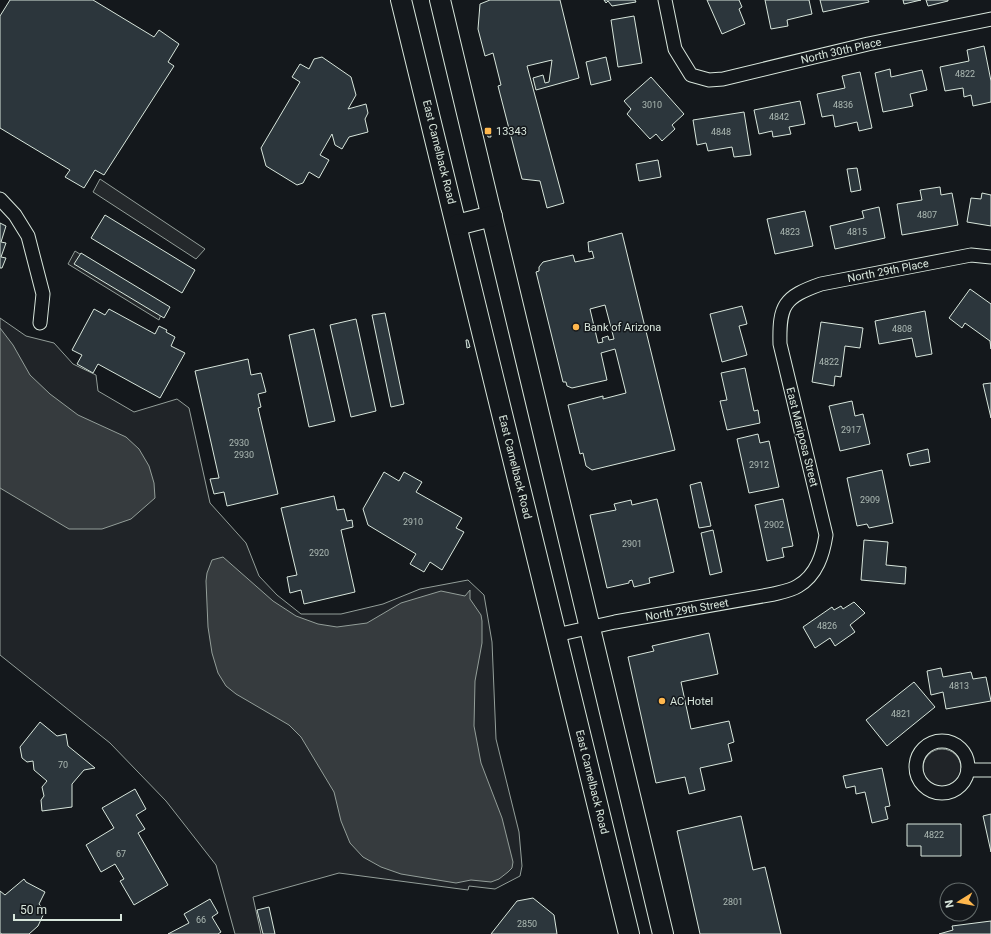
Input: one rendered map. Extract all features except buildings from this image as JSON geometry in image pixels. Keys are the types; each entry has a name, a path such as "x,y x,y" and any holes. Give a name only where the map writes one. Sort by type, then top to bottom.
{"main road":[{"name":"East Camelback Road","path":"401,0 629,934"},
{"path":"440,0 591,627 663,934"},
{"path":"457,225 492,216"}],"street":[{"name":"North 30th Place","path":"665,0 675,49 691,75 709,80 723,79 868,44 991,18"},
{"path":"0,199 15,215 28,236 43,294 40,323"},
{"name":"North 29th Place","path":"788,300 800,292 822,284 971,255 991,257"},
{"name":"East Mariposa Street","path":"788,300 779,319 780,344 826,535 823,554 812,574"},
{"name":"North 29th Street","path":"556,635 591,627 774,594 798,587 812,574"},
{"path":"935,742 948,742 959,747 965,754 968,762 968,770 960,786 953,791 936,792 922,783 917,776 917,758 928,745 935,742"},
{"path":"968,770 991,770"}],"shaded area":[{"path":"100,179 205,249 196,259 93,192"},
{"path":"75,251 164,306 159,320 68,264"},
{"path":"0,318 26,336 54,343 73,364 96,375 98,391 134,412 177,399 189,408 210,503 246,543 259,576 277,595 301,614 341,614 383,604 420,589 468,580 484,595 492,642 496,739 519,832 522,866 520,876 495,889 469,886 468,890 339,873 253,897 261,934 235,934 216,865 166,801 110,743 0,655"},
{"path":"0,328 13,345 30,375 50,394 78,415 126,437 139,449 149,466 154,483 155,498 131,519 102,529 69,529 0,488"},
{"path":"223,557 273,601 296,616 318,624 337,627 367,623 401,603 441,591 465,596 470,590 470,599 481,615 482,621 482,643 475,681 474,726 481,763 502,818 513,862 512,868 508,872 499,879 491,882 471,880 456,883 401,874 381,867 363,857 350,843 341,821 334,792 301,737 289,725 236,694 226,686 218,673 212,653 208,627 206,581 207,573 212,560"},
{"path":"938,749 946,749 953,752 958,757 961,768 958,779 953,784 946,787 938,787 931,784 926,779 923,772 923,764 926,757 931,752"}],"place":[{"name":"13343","path":"488,131"},
{"name":"Bank of Arizona","path":"576,327"},
{"name":"AC Hotel","path":"662,701"}]}
